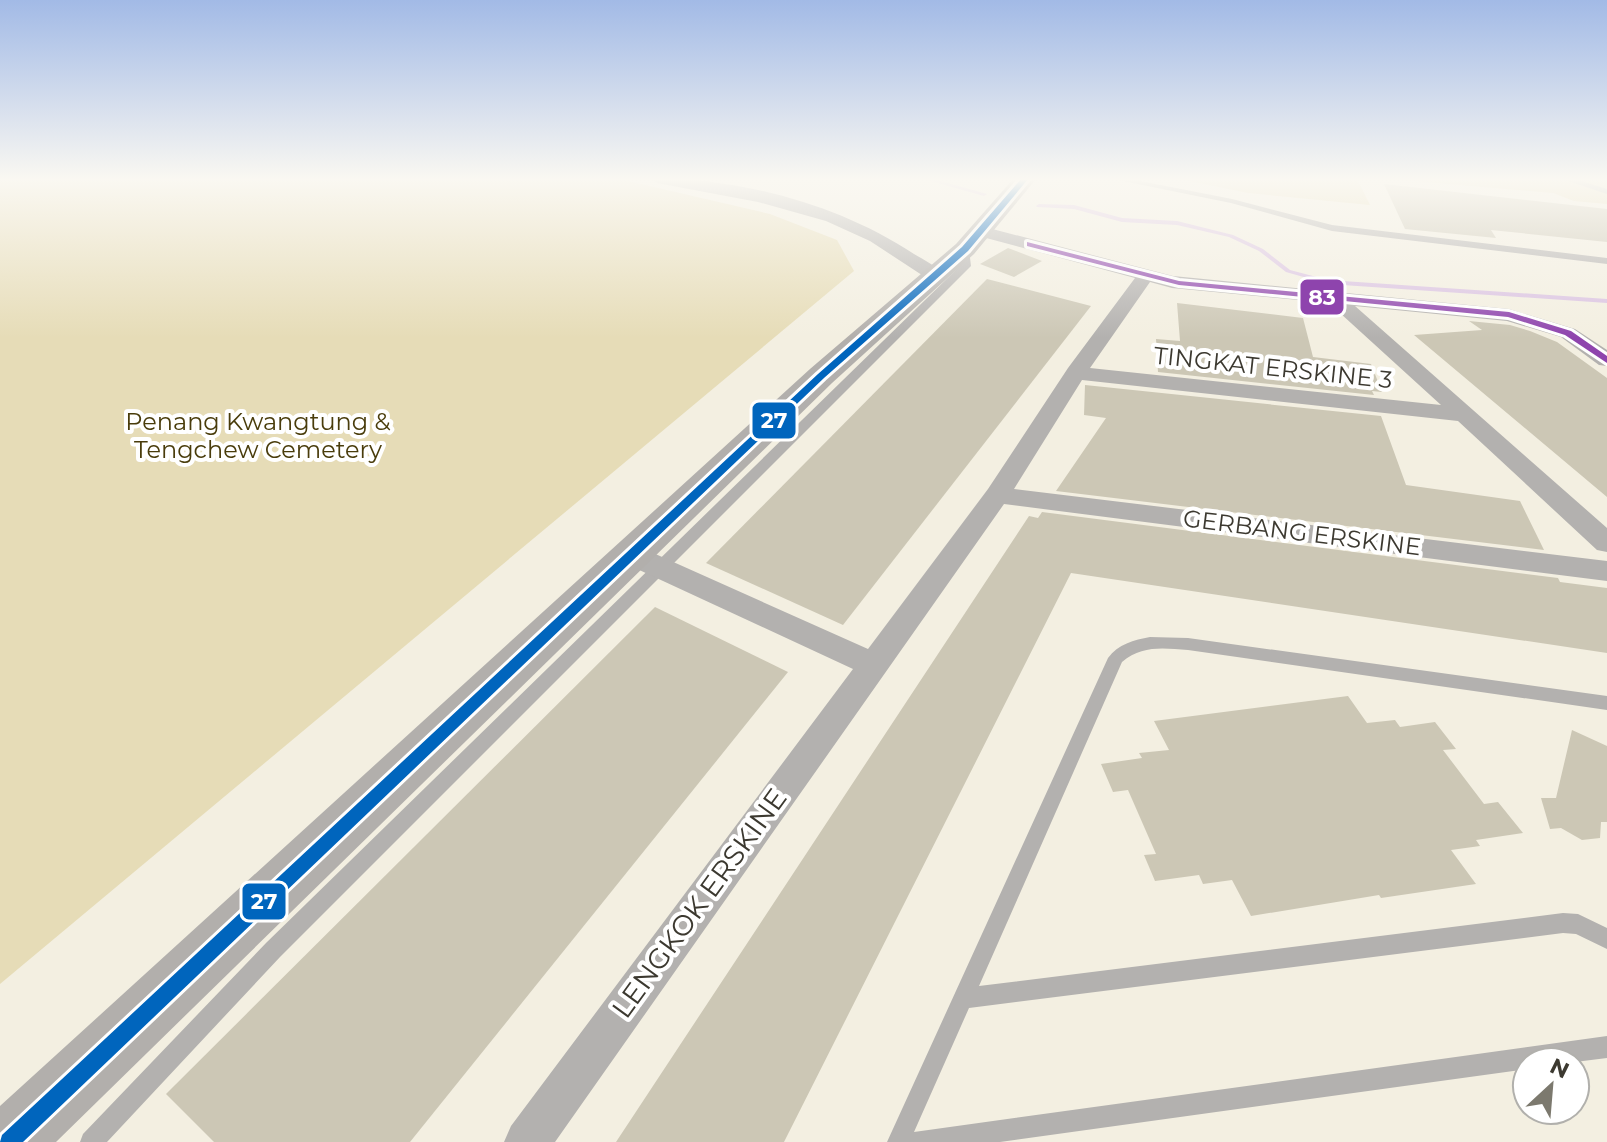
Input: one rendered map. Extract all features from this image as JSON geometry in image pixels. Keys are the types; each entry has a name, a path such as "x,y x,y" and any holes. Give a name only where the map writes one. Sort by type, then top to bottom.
{"main road":[{"path":"19,1139 648,561 821,376 980,231"}],"street":[{"path":"862,231 935,275"},
{"path":"973,240 1179,283 1509,315 1568,333 1607,360"},
{"name":"LENGKOK ERSKINE","path":"527,1142 871,664 997,495 1076,373 1146,275"},
{"path":"1335,298 1607,543"},
{"name":"TINGKAT ERSKINE 3","path":"1076,373 1465,415"},
{"name":"GERBANG ERSKINE","path":"997,495 1607,571"},
{"path":"648,561 871,664"}],"lane":[{"path":"1359,231 1607,261"},
{"path":"91,1142 273,950 612,614 648,561 968,264 973,240"},
{"path":"898,1142 1116,658 1128,647 1153,641 1188,644 1607,703"},
{"path":"963,998 1563,923 1578,924 1607,939"},
{"path":"917,1142 1607,1047"}],"green space":[{"name":"Penang Kwangtung & Tengchew Cemetery","path":"0,231 815,231 837,240 854,271 0,984"}],"building":[{"path":"1428,231 1492,231 1496,238"},
{"path":"1504,231 1607,231 1607,242"},
{"path":"1008,248 1042,261 1014,277 980,264"},
{"path":"987,279 1091,306 843,625 706,563"},
{"path":"1177,303 1303,318 1313,357 1371,364 1382,392 1372,391 1374,395 1158,372 1156,339 1180,341"},
{"path":"1469,321 1510,325 1557,342 1607,378 1607,497 1414,335 1482,330"},
{"path":"1085,385 1381,416 1406,485 1520,501 1544,550 1056,491 1106,418 1084,415"},
{"path":"1042,512 1558,578 1560,582 1607,588 1607,653 1071,573 784,1142 616,1142 1029,516 1038,518"},
{"path":"655,607 788,672 410,1142 214,1142 166,1094"},
{"path":"1348,696 1367,723 1395,720 1400,727 1435,722 1456,749 1443,750 1484,804 1498,802 1523,833 1476,840 1480,846 1451,850 1476,884 1381,898 1379,895 1251,916 1232,880 1203,884 1199,875 1155,881 1144,855 1156,854 1128,790 1113,792 1101,764 1142,758 1139,753 1169,750 1154,721"},
{"path":"1572,730 1607,746 1607,822 1601,822 1600,838 1582,840 1561,828 1550,829 1541,798 1556,798"}],"waterway":[{"path":"1211,231 1231,236 1261,250 1288,271 1328,282 1607,301"}],"transit line":[{"name":"27","path":"9,1142 821,376 965,249 980,231"},
{"name":"83","path":"1030,244 1179,283 1509,315 1568,333 1607,360"}]}
